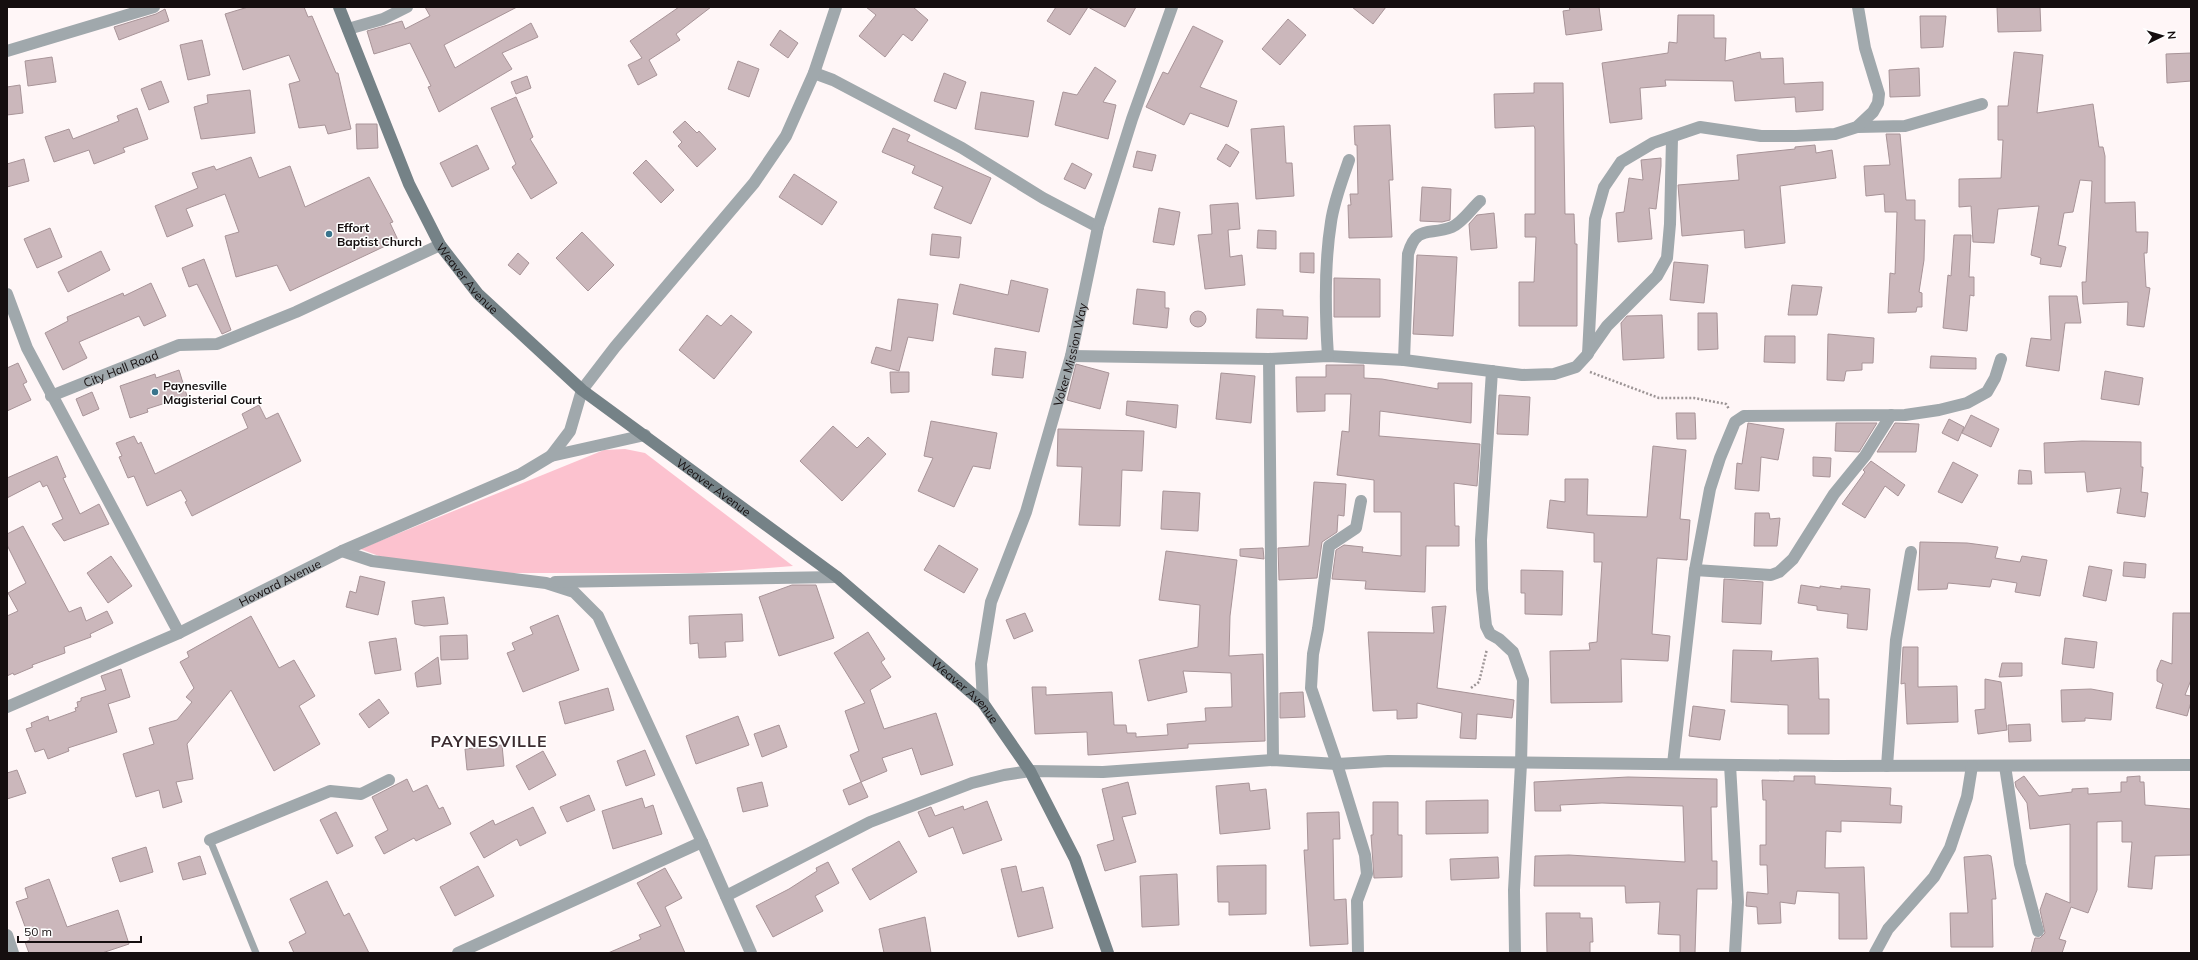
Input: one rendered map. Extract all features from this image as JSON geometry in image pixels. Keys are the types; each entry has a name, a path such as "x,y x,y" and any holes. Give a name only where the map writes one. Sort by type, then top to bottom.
{"street":[{"path":"7,51 154,7"},
{"name":"Weaver Avenue","path":"339,7 409,184 440,245 491,308 582,390 837,577 910,638 983,703 1030,771 1075,860 1108,953"},
{"path":"348,29 383,19 407,7"},
{"path":"582,390 615,347 754,183 786,136 814,73 836,7"},
{"name":"Voker Mission Way","path":"983,703 981,664 991,602 1026,512 1071,356 1098,227 1132,119 1172,7"},
{"path":"1858,7 1865,48 1879,94 1878,103 1873,112 1858,126"},
{"path":"814,73 833,80 962,148 1043,198 1098,227"},
{"path":"1588,354 1595,219 1604,187 1621,162 1653,143 1672,138 1700,127 1761,136 1835,134 1858,126 1905,126 1982,104"},
{"path":"1071,356 1268,359 1328,356 1404,360 1522,375 1554,374 1576,367 1588,354 1607,326 1658,276 1667,258 1670,224 1672,138"},
{"path":"1328,356 1326,326 1328,248 1336,196 1348,160"},
{"path":"1404,360 1408,254 1412,240 1422,233 1453,226 1480,201"},
{"name":"City Hall Road","path":"51,396 178,345 217,344 296,312 440,245"},
{"path":"7,294 27,348 51,396 179,633"},
{"path":"1268,359 1273,760"},
{"path":"1672,764 1695,570 1710,489 1723,451 1738,420 1744,416 1763,415 1891,415 1939,410 1974,399 1987,392 1995,378 2001,359"},
{"path":"1492,371 1481,540 1482,589 1486,626 1490,634 1499,639 1513,652 1523,680 1521,764 1514,890 1515,953"},
{"name":"Howard Avenue","path":"551,456 570,432 582,390"},
{"path":"1695,570 1770,575 1779,572 1793,559 1834,494 1865,456 1891,415"},
{"name":"Howard Avenue","path":"7,707 179,633 342,551 521,474 551,456 645,435"},
{"path":"1358,953 1356,901 1367,874 1359,834 1311,688 1313,654 1318,629 1329,546 1356,528 1361,501"},
{"path":"342,551 372,561 546,582 837,577"},
{"path":"1887,766 1896,640 1911,552"},
{"path":"546,582 574,592 598,616 702,842 751,953"},
{"path":"726,896 870,822 972,783 1030,771 1103,772 1273,760 1337,764 1388,761 1521,764 1887,766 2191,765"},
{"path":"1730,765 1738,902 1735,953"},
{"path":"1875,953 1888,928 1934,877 1950,848 1967,797 1972,766"},
{"path":"2005,766 2020,864 2038,931"},
{"path":"210,840 330,791 361,794 389,780"},
{"path":"458,953 702,842"},
{"path":"7,935 13,953"}],"lane":[{"path":"210,840 256,953"}],"path":[{"path":"1576,367 1659,398 1694,398 1726,404 1738,420"},
{"path":"1471,688 1479,682 1490,634"}],"shaded area":[{"path":"625,449 645,453 793,566 702,573 496,573 421,565 379,556 360,549 604,450"}],"building":[{"path":"248,7 304,7 308,17 312,16 336,73 338,73 351,129 328,134 325,125 299,128 289,84 300,81 289,55 243,70 225,14"},
{"path":"425,7 517,7 444,45 455,68 531,23 538,37 502,53 512,69 439,112 428,87 431,86 410,43 374,54 367,31 402,21 405,29 430,16"},
{"path":"679,7 711,7 676,34 680,40 649,60 657,75 638,85 628,65 642,58 630,41"},
{"path":"866,7 913,7 928,20 912,41 903,34 885,57 859,36 876,15"},
{"path":"1056,7 1088,7 1070,35 1047,21"},
{"path":"1088,7 1136,7 1125,27"},
{"path":"1352,7 1386,7 1373,24"},
{"path":"1569,7 1599,7 1602,30 1566,35 1563,11 1570,10"},
{"path":"1997,7 2040,7 2041,31 1998,32"},
{"path":"165,9 169,21 119,40 114,27 156,14"},
{"path":"1678,15 1714,15 1714,38 1726,38 1725,61 1760,52 1761,59 1783,58 1784,84 1823,82 1823,110 1796,112 1795,97 1735,101 1733,81 1665,80 1666,86 1640,88 1642,119 1610,123 1602,63 1668,53 1669,42 1677,43"},
{"path":"1920,16 1946,16 1943,47 1921,48"},
{"path":"1288,19 1306,35 1280,65 1262,49"},
{"path":"1193,26 1223,41 1200,87 1237,101 1228,127 1190,113 1184,125 1146,107 1163,72 1168,74"},
{"path":"780,30 798,43 788,58 770,45"},
{"path":"202,40 210,75 188,80 180,45"},
{"path":"2014,52 2043,55 2037,113 2093,104 2099,147 2103,147 2105,156 2105,203 2135,202 2136,232 2148,232 2147,253 2144,253 2146,287 2150,288 2144,327 2127,325 2128,302 2083,304 2082,282 2086,282 2092,181 2080,180 2073,212 2064,213 2058,245 2066,247 2061,267 2040,264 2041,258 2031,255 2039,206 1998,209 1994,243 1973,242 1971,206 1959,207 1959,179 2001,178 2003,140 1998,140 1998,106 2008,106"},
{"path":"2191,53 2191,81 2167,83 2166,54"},
{"path":"52,57 56,82 28,86 25,61"},
{"path":"738,61 759,69 749,97 728,89"},
{"path":"1095,67 1116,81 1103,102 1116,105 1108,139 1055,125 1063,92 1077,95"},
{"path":"1919,68 1920,96 1890,97 1889,70"},
{"path":"944,73 966,82 956,109 934,101"},
{"path":"527,76 531,88 516,94 511,82"},
{"path":"161,81 169,102 149,110 141,89"},
{"path":"1534,83 1563,83 1565,214 1574,214 1575,244 1577,244 1577,326 1519,326 1519,282 1534,282 1536,237 1525,237 1525,214 1535,214 1535,129 1534,126 1495,128 1494,94 1534,93"},
{"path":"20,85 23,113 7,115 7,87"},
{"path":"250,90 255,133 201,139 194,107 208,103 207,95"},
{"path":"981,92 1034,101 1028,137 975,129"},
{"path":"516,97 533,137 530,139 557,183 531,199 512,167 516,164 491,108"},
{"path":"137,108 148,139 123,148 125,152 94,164 89,150 54,162 45,137 69,129 73,139 119,121 117,116"},
{"path":"685,121 697,133 699,131 716,149 697,167 678,146 682,142 673,132"},
{"path":"356,124 377,124 378,148 357,149"},
{"path":"1390,125 1393,180 1389,180 1392,237 1349,238 1348,205 1351,205 1350,194 1358,194 1357,145 1355,145 1354,126"},
{"path":"1284,126 1286,163 1292,163 1294,196 1256,199 1251,129"},
{"path":"893,128 910,135 907,141 991,178 971,224 934,208 943,187 912,173 915,166 882,152"},
{"path":"1886,134 1900,134 1906,200 1915,200 1915,220 1925,220 1924,260 1919,292 1922,293 1922,307 1917,307 1916,312 1888,313 1890,273 1895,274 1897,212 1885,212 1884,194 1866,196 1864,166 1890,165"},
{"path":"1226,144 1239,152 1230,167 1217,159"},
{"path":"477,145 489,169 452,187 440,163"},
{"path":"1815,145 1816,153 1832,150 1836,178 1780,186 1785,243 1745,248 1744,230 1682,236 1678,185 1739,180 1737,155 1795,149 1795,147"},
{"path":"1137,151 1156,155 1152,171 1133,167"},
{"path":"251,157 259,178 290,166 305,207 369,177 393,222 390,223 398,240 290,291 277,265 236,277 225,236 239,232 225,194 186,209 193,226 167,237 155,206 198,188 192,173 214,166 216,170"},
{"path":"1661,158 1656,209 1649,208 1652,239 1618,242 1616,213 1624,212 1629,178 1643,180 1641,160"},
{"path":"24,159 29,181 7,187 7,164"},
{"path":"646,160 674,190 661,203 633,173"},
{"path":"1072,163 1092,174 1085,189 1064,179"},
{"path":"794,174 837,202 822,225 779,197"},
{"path":"1422,187 1451,189 1450,220 1442,222 1420,221"},
{"path":"1238,203 1240,229 1228,230 1230,257 1242,255 1245,285 1205,289 1198,235 1212,234 1210,205"},
{"path":"1159,208 1180,212 1174,245 1153,242"},
{"path":"1494,213 1497,248 1471,250 1469,224 1477,215"},
{"path":"50,228 62,257 37,268 24,239"},
{"path":"1258,230 1276,231 1276,249 1257,248"},
{"path":"582,232 614,265 588,291 556,258"},
{"path":"932,234 961,237 959,258 930,255"},
{"path":"1954,235 1971,235 1969,277 1974,277 1974,296 1970,295 1967,331 1943,328 1948,275 1951,276"},
{"path":"101,251 110,270 68,292 58,272"},
{"path":"518,253 529,263 520,275 508,265"},
{"path":"1300,253 1314,253 1314,273 1300,272"},
{"path":"1417,255 1457,257 1453,336 1413,334"},
{"path":"204,259 231,330 222,334 197,284 189,287 182,268"},
{"path":"1674,262 1708,265 1704,303 1670,300"},
{"path":"1334,278 1380,279 1380,317 1334,317"},
{"path":"1011,280 1048,289 1039,332 953,314 960,284 1008,295"},
{"path":"151,283 166,316 144,326 139,316 79,342 87,358 63,370 45,333 68,321 67,317 123,293 124,296"},
{"path":"1792,285 1822,287 1817,315 1788,315"},
{"path":"1137,289 1165,292 1165,308 1169,308 1167,328 1133,324"},
{"path":"2049,296 2077,296 2081,323 2065,323 2059,371 2026,366 2031,338 2051,340"},
{"path":"898,299 938,304 933,341 908,337 899,371 871,363 876,347 891,351"},
{"path":"1257,309 1283,310 1283,316 1308,317 1307,339 1256,338"},
{"path":"1198,311 1204,313 1206,319 1204,325 1198,327 1192,325 1190,319 1192,313"},
{"path":"1698,313 1717,313 1718,349 1698,350"},
{"path":"707,315 721,326 731,315 752,332 714,379 679,350"},
{"path":"1662,315 1664,358 1623,360 1621,323 1627,316"},
{"path":"1828,334 1874,338 1873,363 1862,363 1862,370 1846,371 1844,381 1827,380"},
{"path":"1765,336 1795,336 1795,363 1764,362"},
{"path":"995,348 1026,352 1023,378 992,375"},
{"path":"1931,356 1976,358 1976,369 1930,368"},
{"path":"18,363 27,382 23,384 31,400 7,411 7,368"},
{"path":"1076,364 1109,373 1100,409 1067,400"},
{"path":"1326,365 1364,365 1364,378 1382,379 1438,389 1438,383 1472,383 1471,423 1380,411 1379,436 1480,444 1477,486 1454,483 1455,526 1459,526 1459,546 1426,546 1425,592 1365,589 1366,581 1332,579 1336,550 1344,545 1363,547 1362,552 1401,556 1401,512 1374,512 1374,480 1337,475 1342,431 1349,432 1351,394 1325,394 1325,411 1297,412 1296,377 1326,377"},
{"path":"179,370 187,396 147,409 148,412 130,418 120,386 155,374 156,378"},
{"path":"2105,371 2143,378 2139,405 2101,399"},
{"path":"890,372 909,372 909,392 891,393"},
{"path":"1221,373 1255,376 1251,423 1216,419"},
{"path":"92,392 99,409 83,416 76,399"},
{"path":"1499,395 1530,397 1528,435 1497,434"},
{"path":"1127,401 1178,405 1176,428 1126,415"},
{"path":"259,405 266,419 278,413 301,461 192,516 185,502 187,501 181,490 147,506 134,476 128,478 119,457 122,456 116,443 134,436 138,444 141,442 155,474 248,428 242,414"},
{"path":"1676,413 1695,413 1696,439 1677,439"},
{"path":"1971,415 1999,429 1991,447 1962,433"},
{"path":"1949,419 1964,427 1958,441 1942,433"},
{"path":"931,421 997,433 990,469 973,466 954,507 918,491 933,458 924,456"},
{"path":"1748,423 1784,429 1778,460 1761,457 1759,491 1735,489 1737,463 1742,464"},
{"path":"1836,423 1877,423 1859,452 1835,451"},
{"path":"1895,423 1919,424 1916,452 1877,452"},
{"path":"833,426 857,448 868,437 886,454 842,501 800,461"},
{"path":"1058,429 1144,431 1142,471 1122,470 1120,526 1079,525 1082,467 1057,466"},
{"path":"2082,441 2141,442 2141,467 2143,467 2141,492 2148,493 2145,517 2117,513 2121,488 2087,492 2085,472 2045,473 2044,443"},
{"path":"1653,446 1686,450 1680,519 1690,520 1687,560 1657,558 1652,634 1670,636 1668,661 1621,659 1622,702 1551,703 1550,651 1590,650 1589,643 1597,642 1602,562 1594,562 1594,533 1547,528 1550,500 1565,502 1565,479 1588,479 1587,515 1647,517"},
{"path":"57,456 66,477 63,478 80,514 99,504 109,524 64,541 52,524 63,519 47,485 43,487 40,481 7,498 7,478"},
{"path":"1813,457 1831,458 1830,477 1813,476"},
{"path":"1871,461 1905,485 1898,496 1885,486 1865,518 1842,504 1865,472 1863,470"},
{"path":"1953,462 1978,475 1962,503 1938,492"},
{"path":"2019,470 2031,471 2032,484 2018,484"},
{"path":"1314,482 1346,484 1344,516 1338,515 1337,532 1322,542 1317,578 1279,580 1278,548 1309,546"},
{"path":"1163,491 1200,493 1198,531 1161,529"},
{"path":"1755,513 1769,513 1770,519 1780,518 1777,546 1754,546"},
{"path":"23,526 69,612 81,607 86,621 107,611 113,623 90,634 91,637 64,647 65,653 32,665 33,667 14,675 13,673 7,676 7,616 18,611 8,593 26,583 7,545 7,534"},
{"path":"1920,542 1967,543 1998,547 1995,558 2020,562 2022,556 2047,560 2040,596 2015,592 2017,583 1992,579 1990,587 1948,583 1947,589 1918,590"},
{"path":"939,545 978,569 964,593 924,570"},
{"path":"1263,548 1264,559 1240,556 1240,549"},
{"path":"1166,551 1237,560 1230,616 1229,656 1263,654 1265,741 1188,744 1188,748 1088,755 1087,732 1035,734 1032,687 1046,687 1046,695 1112,692 1114,725 1126,725 1127,733 1136,733 1136,737 1168,735 1167,724 1206,721 1205,708 1232,707 1231,673 1183,671 1187,692 1148,701 1139,660 1198,647 1200,605 1159,600"},
{"path":"111,556 132,586 108,603 87,573"},
{"path":"2124,562 2146,564 2145,578 2123,576"},
{"path":"2089,566 2112,570 2106,601 2083,596"},
{"path":"1521,570 1563,571 1562,615 1525,614 1525,593 1521,593"},
{"path":"360,576 385,582 378,615 346,607 350,591 356,593"},
{"path":"1724,579 1763,582 1761,624 1722,622"},
{"path":"792,585 816,585 834,638 779,656 759,597"},
{"path":"1801,585 1820,588 1820,586 1841,589 1841,586 1870,589 1867,630 1847,628 1848,614 1817,610 1817,606 1798,603"},
{"path":"444,597 448,624 424,626 415,624 412,601"},
{"path":"1446,606 1437,688 1514,700 1512,718 1477,714 1476,739 1460,738 1462,713 1417,703 1417,718 1397,719 1397,710 1373,711 1368,632 1434,633 1432,607"},
{"path":"1025,613 1033,631 1014,639 1006,620"},
{"path":"2173,613 2191,613 2191,680 2185,695 2191,696 2191,702 2187,716 2156,708 2163,684 2157,681 2157,670 2161,660 2172,664"},
{"path":"742,614 743,641 725,642 726,657 699,658 698,643 690,644 689,616"},
{"path":"558,615 579,670 523,692 507,653 515,650 512,643 533,634 530,627"},
{"path":"251,616 279,668 294,660 315,696 299,706 320,744 274,771 231,690 187,744 193,779 176,782 182,802 163,808 159,790 136,797 123,754 154,744 149,728 177,720 192,702 186,697 194,688 180,662 189,657 187,652"},
{"path":"868,632 885,659 881,662 891,677 870,690 884,729 936,713 953,765 921,775 912,748 882,758 887,771 861,782 850,755 859,751 845,711 865,703 834,653"},
{"path":"467,635 468,659 441,660 440,636"},
{"path":"396,638 401,670 375,674 369,642"},
{"path":"2065,638 2097,642 2094,668 2062,664"},
{"path":"1903,647 1918,647 1918,687 1957,686 1958,722 1907,724 1905,683 1901,684"},
{"path":"1733,650 1772,651 1771,661 1818,658 1819,699 1829,699 1829,734 1788,734 1788,705 1731,702"},
{"path":"438,657 441,684 417,687 415,673"},
{"path":"2002,663 2022,663 2022,676 1999,677"},
{"path":"121,669 130,697 108,704 117,732 68,748 69,751 48,759 44,749 35,752 26,729 32,727 31,723 48,716 49,721 76,711 75,708 78,707 77,702 81,701 81,698 106,690 101,676"},
{"path":"1985,679 2001,682 2007,730 1978,734 1975,710 1985,709"},
{"path":"608,688 614,710 565,724 559,702"},
{"path":"2091,689 2113,693 2111,720 2085,718 2085,721 2062,722 2061,690"},
{"path":"1303,692 1305,717 1280,718 1280,693"},
{"path":"379,699 389,713 369,728 359,714"},
{"path":"1693,706 1725,710 1720,740 1689,736"},
{"path":"738,716 749,745 696,764 686,736"},
{"path":"2030,724 2031,741 2009,742 2008,725"},
{"path":"779,725 787,747 762,757 754,734"},
{"path":"502,745 504,766 467,770 465,749"},
{"path":"645,750 655,775 626,786 617,761"},
{"path":"543,751 556,775 529,790 516,766"},
{"path":"17,770 26,793 7,799 7,773"},
{"path":"1794,776 1815,776 1815,784 1891,788 1890,805 1902,806 1901,823 1841,821 1841,832 1826,831 1825,868 1864,867 1867,939 1839,939 1839,893 1797,891 1795,904 1780,902 1781,923 1758,924 1757,907 1746,906 1747,892 1768,894 1767,865 1760,865 1760,845 1766,845 1766,800 1763,800 1762,780 1794,781"},
{"path":"2024,776 2039,796 2072,792 2072,789 2088,788 2088,794 2121,792 2121,782 2127,782 2127,777 2140,776 2140,782 2144,782 2145,805 2191,809 2191,855 2155,856 2152,889 2128,887 2132,842 2122,842 2122,821 2097,822 2097,890 2088,913 2071,907 2059,939 2066,941 2062,953 2031,953 2035,938 2040,938 2045,933 2040,910 2046,893 2070,903 2070,824 2030,829 2027,803 2016,787 2015,782"},
{"path":"1628,777 1717,779 1717,807 1711,807 1712,861 1717,861 1717,889 1697,889 1695,953 1680,953 1680,935 1658,934 1660,902 1626,903 1625,886 1534,886 1535,856 1569,855 1685,862 1683,806 1602,803 1560,805 1561,811 1535,811 1534,782"},
{"path":"407,779 413,792 427,785 439,809 443,807 451,824 416,841 414,838 384,854 375,837 388,830 372,797"},
{"path":"762,782 768,806 743,812 737,788"},
{"path":"861,782 868,797 849,805 843,790"},
{"path":"1128,782 1136,814 1122,817 1136,862 1105,871 1097,845 1114,840 1102,789"},
{"path":"1249,783 1250,791 1266,789 1270,829 1220,834 1216,786"},
{"path":"589,795 595,810 567,822 560,807"},
{"path":"642,798 645,808 653,805 662,834 613,849 602,811"},
{"path":"1488,800 1488,833 1426,834 1426,801"},
{"path":"987,801 1002,840 963,854 953,827 929,837 918,812 931,807 935,816 963,806 964,810"},
{"path":"1373,802 1398,802 1398,835 1402,835 1402,877 1374,878 1371,835 1373,835"},
{"path":"533,807 546,833 520,846 517,839 484,858 470,833 493,820 495,825"},
{"path":"336,812 353,846 337,854 320,820"},
{"path":"1339,812 1340,839 1333,839 1334,900 1346,899 1348,944 1310,946 1304,850 1308,850 1307,813"},
{"path":"899,841 917,872 870,900 852,869"},
{"path":"146,847 153,872 120,882 112,858"},
{"path":"200,856 206,874 183,880 178,863"},
{"path":"1991,856 1996,899 1992,899 1993,947 1951,947 1950,913 1968,913 1964,857"},
{"path":"1498,857 1499,878 1451,880 1450,859"},
{"path":"828,862 839,883 815,896 823,911 773,937 756,906 789,889 817,871 816,868"},
{"path":"1266,865 1266,914 1229,915 1229,902 1218,902 1217,866"},
{"path":"478,866 494,896 455,916 440,887"},
{"path":"1016,866 1022,892 1043,887 1053,928 1018,937 1001,869"},
{"path":"665,868 682,898 665,907 685,953 608,953 641,939 639,935 661,926 637,883"},
{"path":"1177,874 1179,925 1142,927 1140,876"},
{"path":"49,879 67,927 118,910 129,944 102,953 29,953 25,942 30,940 16,902 28,898 25,888"},
{"path":"327,881 344,916 349,913 369,953 294,953 289,942 306,933 290,899"},
{"path":"1546,913 1580,913 1580,918 1592,918 1593,942 1590,942 1590,953 1547,953"},
{"path":"925,917 931,953 884,953 879,929"}],"place":[{"name":"Effort Baptist Church","path":"329,234"},
{"name":"Paynesville Magisterial Court","path":"155,392"}],"district":[{"name":"PAYNESVILLE","path":"489,741"}]}
